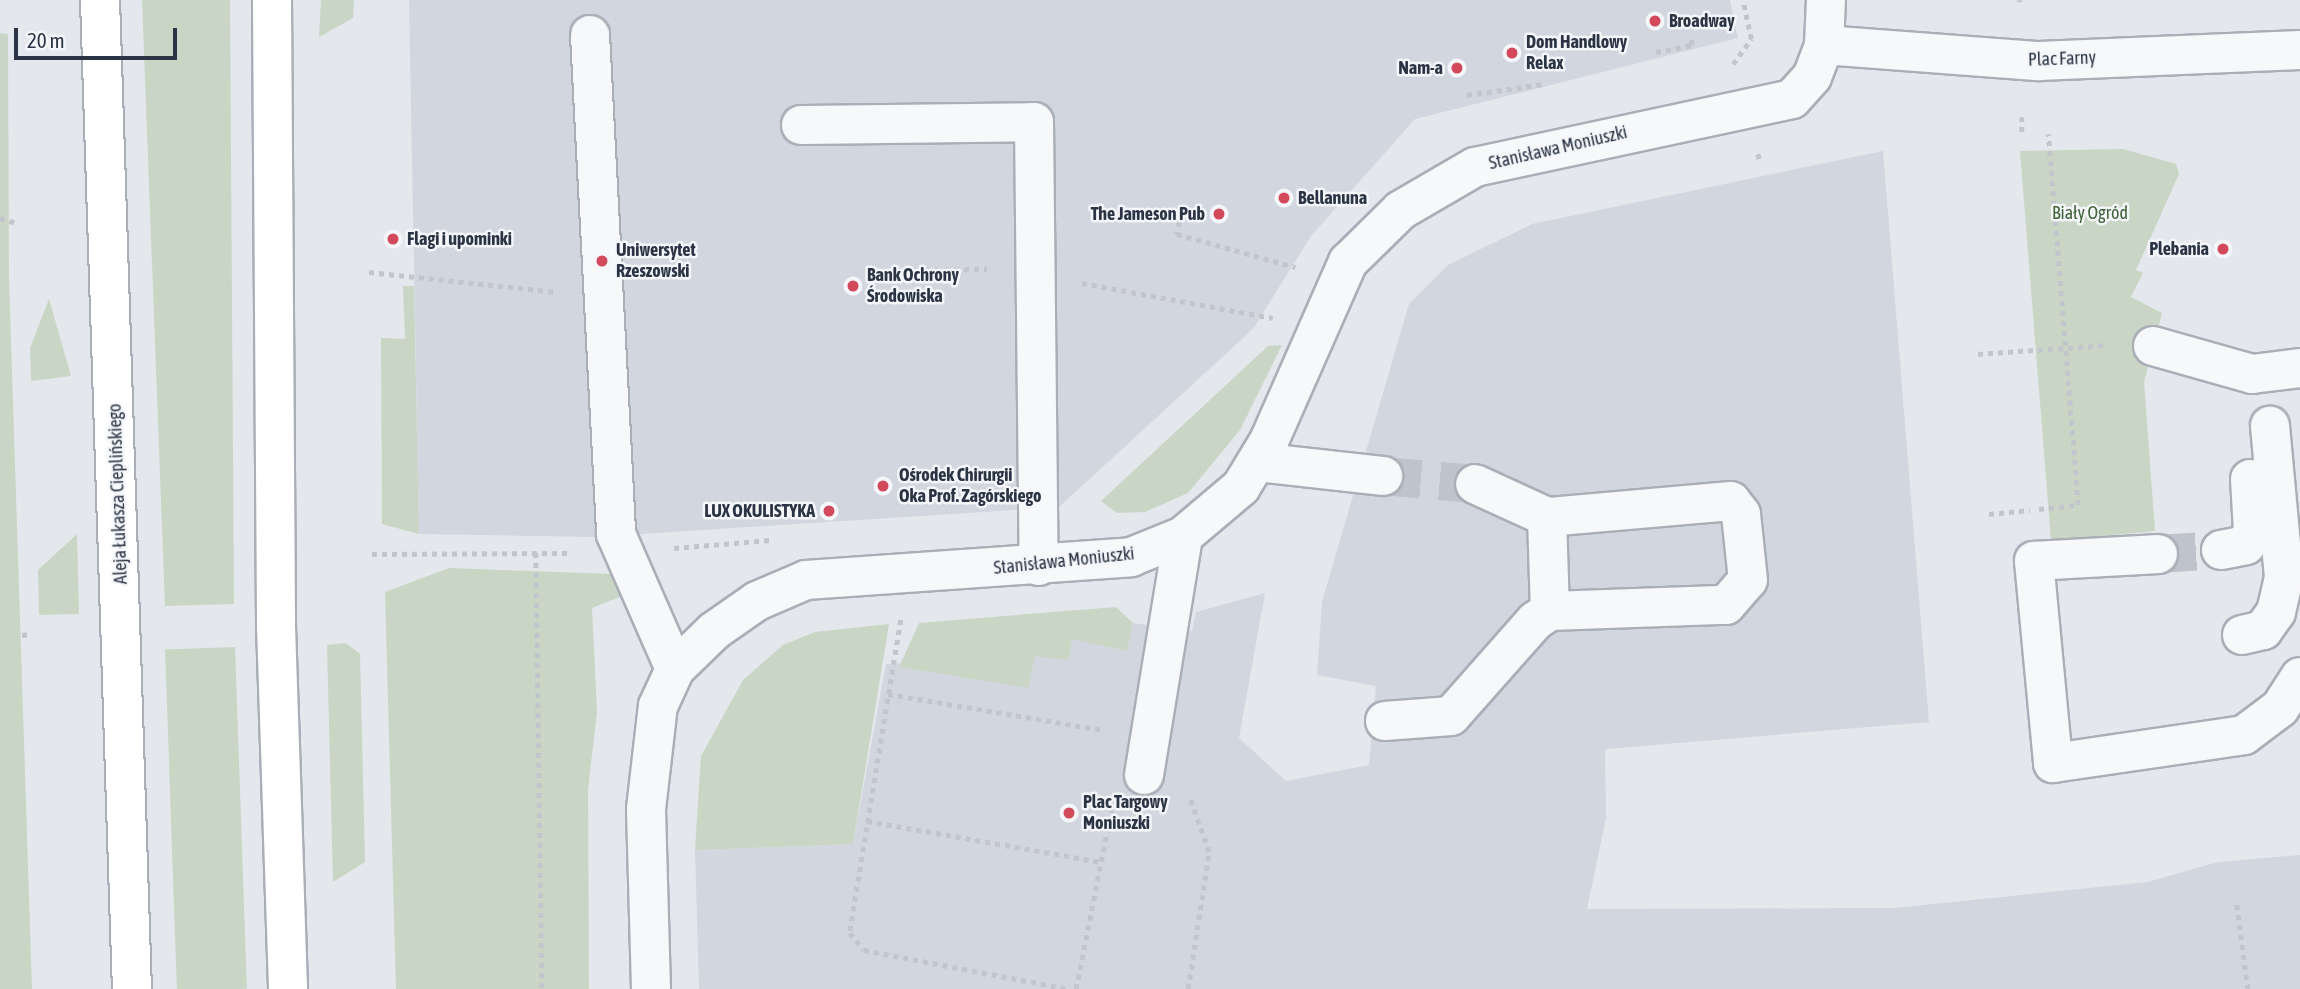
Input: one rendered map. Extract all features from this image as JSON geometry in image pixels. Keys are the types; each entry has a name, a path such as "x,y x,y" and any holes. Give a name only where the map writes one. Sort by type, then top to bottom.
{"main road":[{"name":"Aleja Łukasza Cieplińskiego","path":"100,0 132,989"},
{"path":"272,0 276,626 288,989"}],"street":[{"name":"Stanisława Moniuszki","path":"651,989 646,809 658,706 674,669 757,601 806,580 1039,566 1131,557 1183,536 1212,516 1257,462 1315,326 1348,262 1401,210 1475,167 1792,99 1812,77 1824,45 1826,0"},
{"path":"590,35 603,297 620,553 674,669"},
{"name":"Plac Farny","path":"1824,45 2021,60 2300,50"},
{"path":"801,125 1034,121 1039,275 1039,566"},
{"path":"2153,346 2282,370 2270,426 2249,464 2253,531 2246,545 2221,550"},
{"path":"2270,426 2300,464"},
{"path":"2242,635 2263,630 2276,612 2284,577 2270,426"},
{"path":"1257,462 1383,476"},
{"path":"1385,721 1451,716 1535,621 1550,611 1726,605 1748,580 1741,514 1731,501 1547,517 1475,484"},
{"path":"1547,517 1550,611"},
{"path":"1147,757 1183,536"},
{"path":"2158,554 2034,561 2053,763 2244,735 2280,708 2300,677"}],"path":[{"path":"1732,59 1751,39 1744,0"},
{"path":"1656,52 1692,45 1690,36"},
{"path":"1467,95 1544,85"},
{"path":"2022,117 2022,133"},
{"path":"1989,514 2078,505 2049,134"},
{"path":"1198,211 1182,212 1177,234 1339,280"},
{"path":"0,218 16,223"},
{"path":"914,270 996,269 1039,275 1315,326"},
{"path":"369,272 603,297"},
{"path":"1978,354 2065,347"},
{"path":"536,553 542,989"},
{"path":"902,606 850,933 864,950 1068,989"},
{"path":"22,635 32,634"},
{"path":"888,694 1147,757 1189,796 1209,852 1188,989"},
{"path":"1076,989 1117,780 1147,757"},
{"path":"867,821 1101,862"},
{"path":"2237,905 2248,989"}],"shaded area":[{"path":"409,0 1730,0 1738,38 1415,119 1311,236 1253,329 1059,507 595,537 419,534"},
{"path":"1883,151 1929,722 1605,749 1606,818 1587,909 1894,908 2148,882 2218,862 2300,855 2300,989 699,989 695,850 853,844 886,664 1034,656 1072,638 1127,651 1133,623 1192,631 1196,612 1265,593 1239,738 1286,781 1369,765 1376,686 1317,675 1322,602 1409,304 1448,265 1532,224"}],"green space":[{"path":"142,0 230,0 234,604 165,606"},
{"path":"321,0 354,0 353,18 319,37"},
{"path":"0,33 8,34 9,279 32,989 0,989"},
{"name":"Biały Ogród","path":"2123,149 2176,164 2179,174 2136,270 2143,273 2131,297 2162,313 2144,382 2155,531 2051,541 2020,151"},
{"path":"403,286 414,286 419,534 382,524 381,338 405,339"},
{"path":"49,299 71,376 31,381 30,348"},
{"path":"1282,345 1240,430 1188,493 1145,512 1117,513 1101,501 1268,346"},
{"path":"77,534 79,614 39,615 38,570"},
{"path":"449,568 612,574 622,596 592,608 597,712 588,789 589,989 396,989 385,592"},
{"path":"1116,607 1133,623 1127,651 1072,639 1068,660 1035,656 1028,688 899,667 919,623"},
{"path":"889,624 853,844 695,850 701,756 743,680 783,645 815,632"},
{"path":"346,643 360,654 365,862 333,882 327,645"},
{"path":"235,647 247,989 177,989 165,649"}],"tunnel":[{"path":"1383,476 1475,484"},
{"path":"2158,554 2221,550"}],"place":[{"name":"Broadway","path":"1655,21"},
{"name":"Dom Handlowy Relax","path":"1512,53"},
{"name":"Nam-a","path":"1457,68"},
{"name":"Bellanuna","path":"1284,198"},
{"name":"The Jameson Pub","path":"1219,214"},
{"name":"Flagi i upominki","path":"393,239"},
{"name":"Plebania","path":"2223,249"},
{"name":"Uniwersytet Rzeszowski","path":"602,261"},
{"name":"Bank Ochrony Środowiska","path":"853,286"},
{"name":"Ośrodek Chirurgii Oka Prof. Zagórskiego","path":"883,486"},
{"name":"LUX OKULISTYKA","path":"829,511"},
{"name":"Plac Targowy Moniuszki","path":"1069,813"}]}
